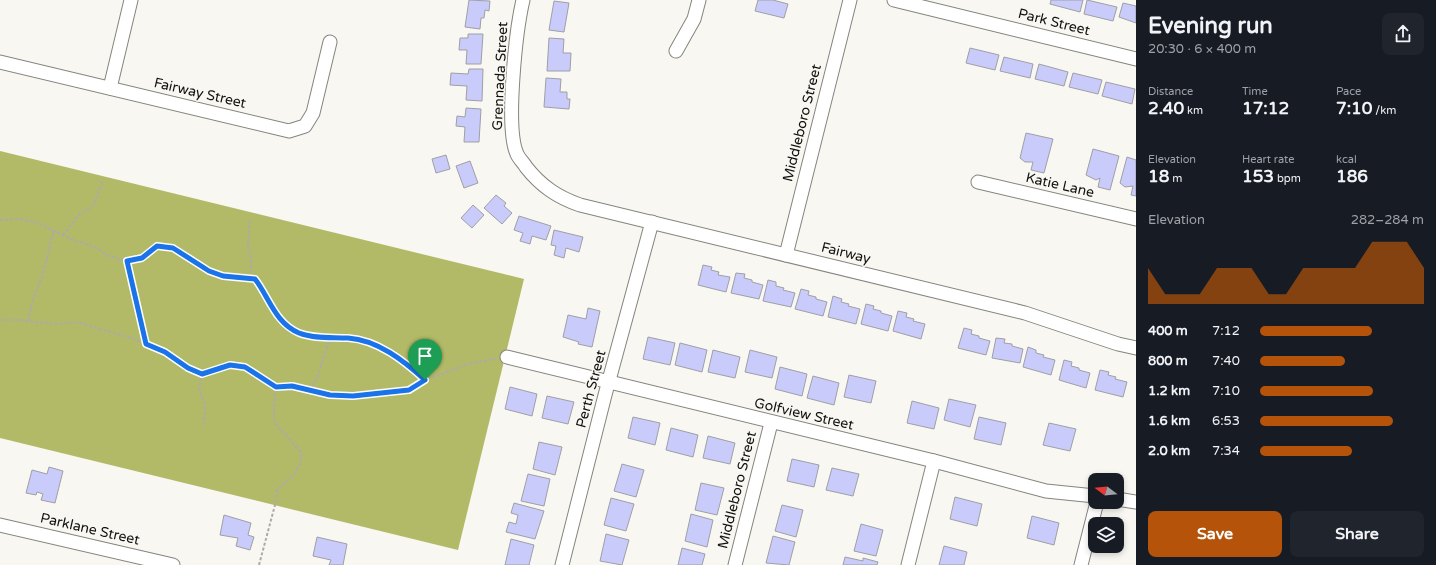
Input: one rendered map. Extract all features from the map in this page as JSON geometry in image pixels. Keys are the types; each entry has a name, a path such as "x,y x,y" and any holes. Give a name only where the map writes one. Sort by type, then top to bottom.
{"street":[{"path":"110,88 131,0"},
{"name":"Grennada Street","path":"523,0 518,21 512,127 517,154 534,176 549,190"},
{"path":"676,51 694,19 699,0"},
{"name":"Middleboro Street","path":"786,255 850,0"},
{"name":"Park Street","path":"894,0 1136,59"},
{"name":"Fairway Street","path":"0,62 289,131 295,131 305,126 314,113 330,42"},
{"name":"Katie Lane","path":"978,182 1136,219"},
{"name":"Fairway","path":"549,190 566,200 580,205 1025,312 1111,342 1136,348"},
{"name":"Perth Street","path":"562,565 652,222"},
{"name":"Golfview Street","path":"506,357 609,384 934,461 1046,491 1088,495"},
{"name":"Middleboro Street","path":"735,565 771,423"},
{"path":"908,565 934,461"},
{"path":"1124,500 1136,502"},
{"path":"1081,565 1095,509"},
{"name":"Parklane Street","path":"0,525 173,565"}],"path":[{"path":"63,235 80,214 93,206 103,181"},
{"path":"250,219 248,243 251,260 250,278"},
{"path":"0,220 36,222 63,235 95,247 109,256 127,261 142,258 157,246 173,248 209,271 223,276 255,279 264,291 272,309 284,322 298,333 331,338 350,338 373,345 394,354 425,380"},
{"path":"28,320 33,299 42,277 54,230"},
{"path":"127,261 146,344"},
{"path":"0,320 28,320 58,324 76,322 146,344 165,352 188,368 202,374 230,365 245,367 276,387 292,386 330,395 353,396 409,390 425,380 472,363 506,357"},
{"path":"309,390 317,378 331,338"},
{"path":"202,374 199,388 205,406 204,427"},
{"path":"259,565 275,505 277,490 294,474 300,464 302,454 296,444 276,423 274,405 276,387"}],"green space":[{"path":"0,151 524,279 458,550 0,438"}],"building":[{"path":"469,0 490,1 489,11 485,10 484,18 481,18 480,29 465,27"},
{"path":"758,0 773,0 788,4 784,18 755,11"},
{"path":"1051,0 1083,0 1080,12 1050,4"},
{"path":"1087,0 1117,7 1113,21 1084,14"},
{"path":"554,1 569,3 564,32 549,30"},
{"path":"1123,3 1136,6 1136,23 1119,17"},
{"path":"468,34 483,34 481,64 466,64 467,50 459,50 460,38 468,38"},
{"path":"549,38 564,39 563,53 571,53 570,71 547,71"},
{"path":"970,48 999,55 995,70 966,63"},
{"path":"1004,57 1033,64 1030,78 1000,71"},
{"path":"1039,64 1068,72 1064,86 1035,79"},
{"path":"469,69 483,69 482,101 466,100 467,86 450,85 451,73 468,74"},
{"path":"1073,73 1102,80 1098,94 1069,87"},
{"path":"546,78 561,79 560,92 567,92 567,99 570,99 569,109 544,107"},
{"path":"1106,82 1135,89 1132,104 1102,96"},
{"path":"466,108 481,109 479,142 464,142 465,127 456,126 457,116 465,117"},
{"path":"1026,133 1053,139 1044,173 1031,170 1033,162 1025,162 1020,158"},
{"path":"1093,149 1119,156 1110,190 1098,187 1100,178 1096,180 1086,175"},
{"path":"446,155 450,169 436,173 432,159"},
{"path":"1127,157 1136,160 1136,196 1131,195 1133,186 1125,187 1120,183"},
{"path":"470,161 478,183 464,188 456,166"},
{"path":"496,195 506,203 504,206 512,213 502,224 484,208"},
{"path":"473,205 484,215 472,228 461,218"},
{"path":"519,216 551,226 546,240 532,236 530,244 520,241 523,233 514,230"},
{"path":"554,230 583,237 579,252 566,248 564,258 554,255 556,246 551,245"},
{"path":"703,265 712,267 711,270 719,272 718,275 730,277 726,292 698,285"},
{"path":"736,273 745,274 744,278 763,285 759,299 731,293"},
{"path":"768,280 776,282 776,286 784,288 783,290 795,293 791,307 763,301"},
{"path":"801,289 809,291 808,295 816,297 816,299 827,302 823,316 795,309"},
{"path":"833,296 842,299 841,302 849,304 848,306 860,309 856,324 828,317"},
{"path":"866,304 874,306 873,309 881,311 881,313 892,316 888,331 861,324"},
{"path":"588,308 600,311 592,347 578,344 579,342 563,337 568,315 586,319"},
{"path":"898,311 907,313 906,317 914,319 913,321 925,324 921,339 893,331"},
{"path":"964,328 972,330 971,334 979,336 979,338 990,341 986,355 958,348"},
{"path":"648,337 675,343 670,365 643,359"},
{"path":"996,338 1005,339 1004,343 1012,344 1012,346 1023,349 1020,363 992,358"},
{"path":"680,343 707,350 702,372 675,365"},
{"path":"1028,347 1036,350 1036,353 1044,355 1043,357 1055,360 1051,375 1023,367"},
{"path":"713,350 740,357 735,378 708,372"},
{"path":"750,350 777,357 772,378 745,372"},
{"path":"1064,360 1072,362 1071,366 1079,368 1079,370 1090,373 1086,388 1059,380"},
{"path":"780,367 807,374 802,396 775,389"},
{"path":"1100,370 1109,372 1108,375 1116,377 1115,379 1127,382 1123,397 1095,390"},
{"path":"849,375 876,381 871,403 844,397"},
{"path":"813,376 839,383 834,405 807,398"},
{"path":"510,387 537,394 532,416 505,409"},
{"path":"547,396 574,402 568,424 542,418"},
{"path":"949,399 976,405 970,427 944,420"},
{"path":"912,401 939,408 934,429 907,423"},
{"path":"633,417 660,423 655,445 628,438"},
{"path":"979,417 1006,423 1001,445 974,439"},
{"path":"1049,423 1076,429 1070,451 1043,445"},
{"path":"671,428 698,435 693,457 666,450"},
{"path":"708,436 735,443 730,464 703,458"},
{"path":"539,442 562,447 555,475 533,469"},
{"path":"792,459 819,465 814,487 787,481"},
{"path":"622,464 644,470 636,497 614,491"},
{"path":"49,467 63,471 55,503 41,500 43,494 37,492 36,495 26,493 32,470 47,474"},
{"path":"832,468 859,474 853,496 826,490"},
{"path":"528,474 550,479 544,506 521,501"},
{"path":"701,483 724,488 717,515 695,510"},
{"path":"955,497 982,504 977,526 950,519"},
{"path":"611,498 634,504 626,531 604,525"},
{"path":"514,503 544,511 535,539 506,532 509,522 516,524 518,515 511,513"},
{"path":"782,505 803,510 796,537 775,531"},
{"path":"691,514 713,520 707,547 685,541"},
{"path":"224,515 251,523 248,535 254,537 250,550 236,546 238,538 220,535"},
{"path":"1032,516 1059,523 1054,545 1027,538"},
{"path":"861,524 883,530 876,556 854,551"},
{"path":"606,534 629,540 622,565 600,561"},
{"path":"773,536 795,542 789,565 766,563"},
{"path":"317,537 347,544 343,565 329,565 331,560 313,556"},
{"path":"511,539 534,545 529,565 505,565"},
{"path":"944,546 967,552 964,565 939,565"},
{"path":"682,548 705,554 702,565 678,565"},
{"path":"845,557 863,561 863,558 878,562 877,565 843,565"}],"route":[{"path":"157,246 173,248 209,271 223,276 238,276 255,279 264,291 272,309 284,322 298,333 317,337 350,338 373,345 394,354 425,380 409,390 353,396 330,395 292,386 276,387 245,367 230,365 202,374 188,368 165,352 146,344 132,276 127,261 142,258 157,246"}]}
